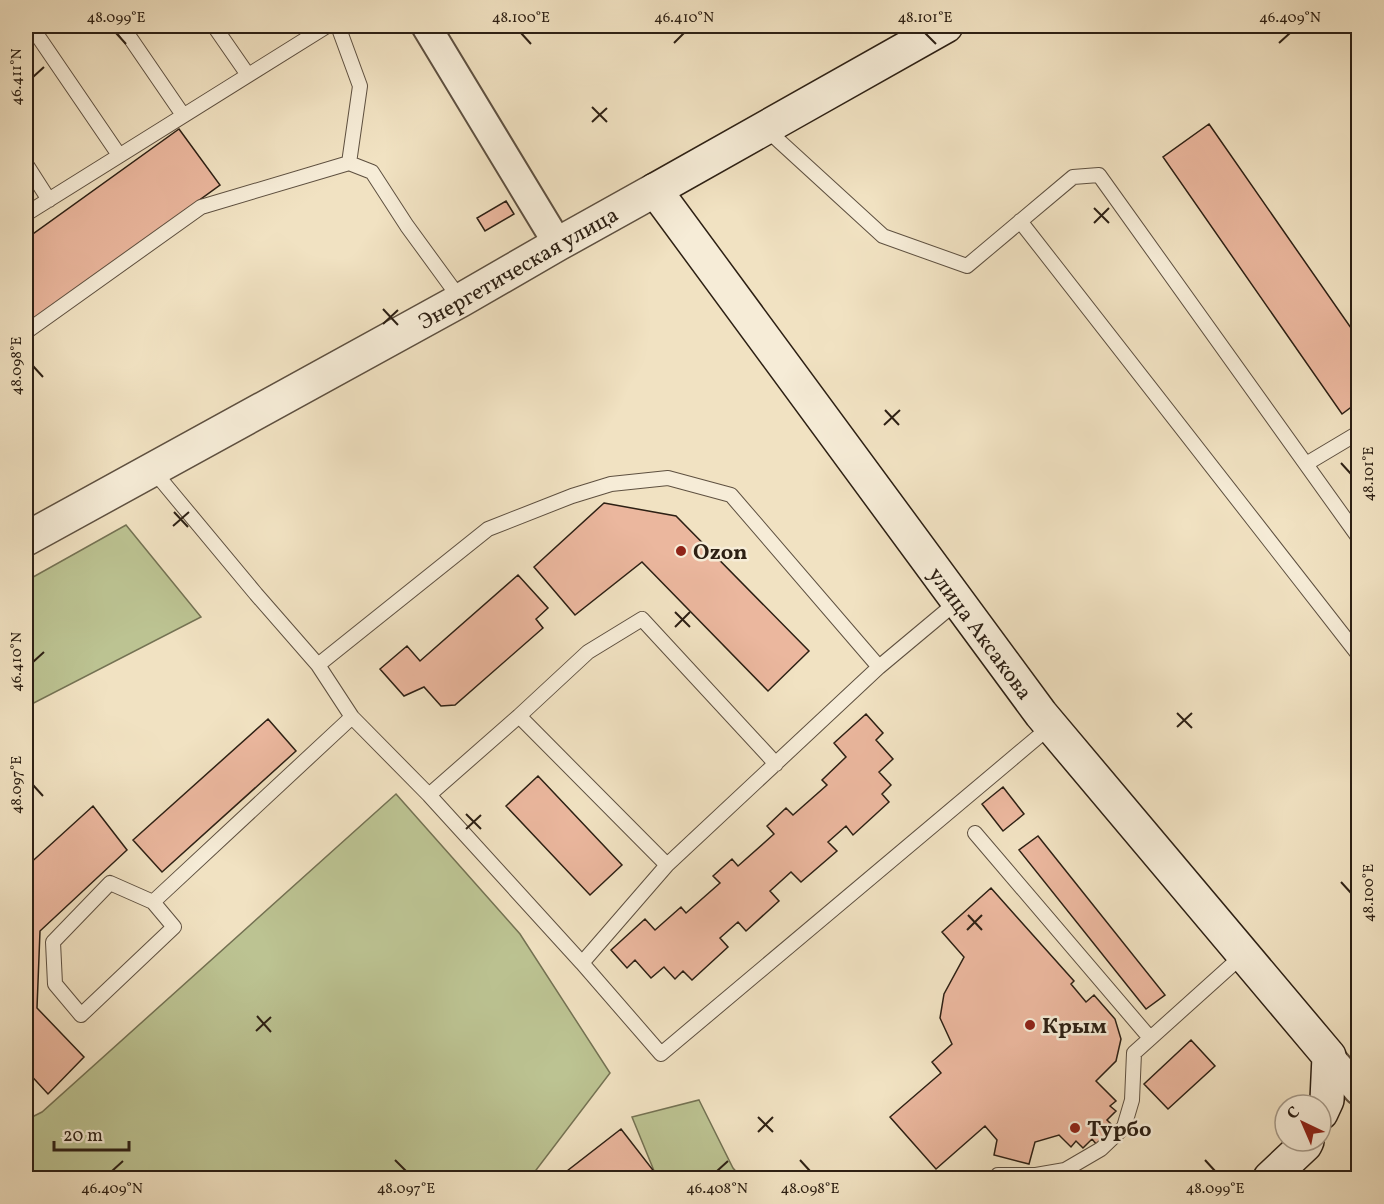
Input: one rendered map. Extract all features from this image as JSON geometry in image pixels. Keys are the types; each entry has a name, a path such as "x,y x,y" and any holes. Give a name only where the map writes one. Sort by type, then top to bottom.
{"main road":[{"name":"Энергетическая улица","path":"26,540 462,300 946,26"},
{"name":"улица Аксакова","path":"655,190 1051,726 1329,1056"},
{"path":"1328,1093 1329,1056"},
{"path":"1270,1179 1297,1153"}],"street":[{"path":"426,26 558,244"},
{"name":"улица Аксакова","path":"1329,1056 1359,1090"}],"lane":[{"path":"31,26 119,155"},
{"path":"122,26 183,115"},
{"path":"214,26 248,75"},
{"path":"26,214 327,26"},
{"path":"338,26 360,86 349,163"},
{"path":"765,129 884,236 967,266 1073,177 1099,175 1359,537"},
{"path":"26,332 201,207 349,163 372,172 407,226 462,300"},
{"path":"26,164 49,200"},
{"path":"1020,221 1359,654"},
{"path":"1306,464 1359,433"},
{"path":"152,469 318,665 352,717 429,795 582,963 661,1054 1051,726"},
{"path":"318,665 488,529 572,496 611,484 668,478 730,495 879,667"},
{"path":"582,963 667,865 879,667 958,601"},
{"path":"429,795 519,717 588,652 642,619 776,764"},
{"path":"153,902 352,717"},
{"path":"519,717 667,865"},
{"path":"975,833 1150,1038"},
{"path":"110,883 153,902 174,927 81,1015 55,984 53,942 110,883"},
{"path":"997,1179 998,1175 1036,1175 1065,1170 1101,1149 1124,1127 1132,1100 1134,1053 1243,954"}],"green space":[{"path":"126,525 201,617 26,707 26,581"},
{"path":"396,794 520,934 610,1073 530,1178 26,1178 26,1120 42,1112"},
{"path":"699,1100 733,1168 742,1178 657,1178 632,1117"}],"building":[{"path":"1209,124 1358,338 1358,402 1342,414 1163,157"},
{"path":"179,129 220,185 26,326 26,239"},
{"path":"506,201 514,214 485,231 477,218"},
{"path":"604,503 676,516 809,651 768,691 642,562 575,615 534,567"},
{"path":"518,575 548,608 536,619 543,628 455,705 441,706 424,687 404,696 380,669 407,646 420,661"},
{"path":"866,714 883,733 876,740 893,759 879,772 891,785 882,794 889,802 853,835 846,826 828,842 837,851 801,882 791,872 770,891 779,901 746,931 738,922 720,938 728,947 692,980 683,971 675,979 664,967 651,978 635,960 627,968 611,950 645,919 655,930 681,907 686,913 720,883 713,876 732,859 738,866 774,834 767,826 786,808 793,815 827,785 822,780 846,757 834,743"},
{"path":"268,719 296,751 162,872 133,840"},
{"path":"538,776 622,865 590,895 506,806"},
{"path":"1003,787 1024,814 1003,831 982,804"},
{"path":"93,806 127,850 40,931 37,1008 84,1057 48,1094 26,1070 26,867"},
{"path":"1038,836 1165,995 1146,1009 1019,850"},
{"name":"Крым","path":"991,888 1074,981 1071,984 1086,1002 1094,995 1115,1019 1121,1039 1116,1061 1096,1081 1116,1101 1110,1106 1116,1111 1107,1120 1114,1127 1097,1145 1092,1139 1083,1148 1076,1141 1071,1147 1059,1135 1035,1142 1029,1164 994,1155 997,1140 985,1126 936,1169 890,1117 941,1073 932,1062 952,1044 940,1018 944,994 964,957 942,932"},
{"path":"1191,1040 1215,1066 1168,1109 1144,1084"},
{"path":"621,1129 656,1174 650,1178 558,1178"}],"place":[{"name":"Ozon","path":"681,551"},
{"name":"Крым","path":"1030,1025"},
{"name":"Турбо","path":"1075,1128"}]}
